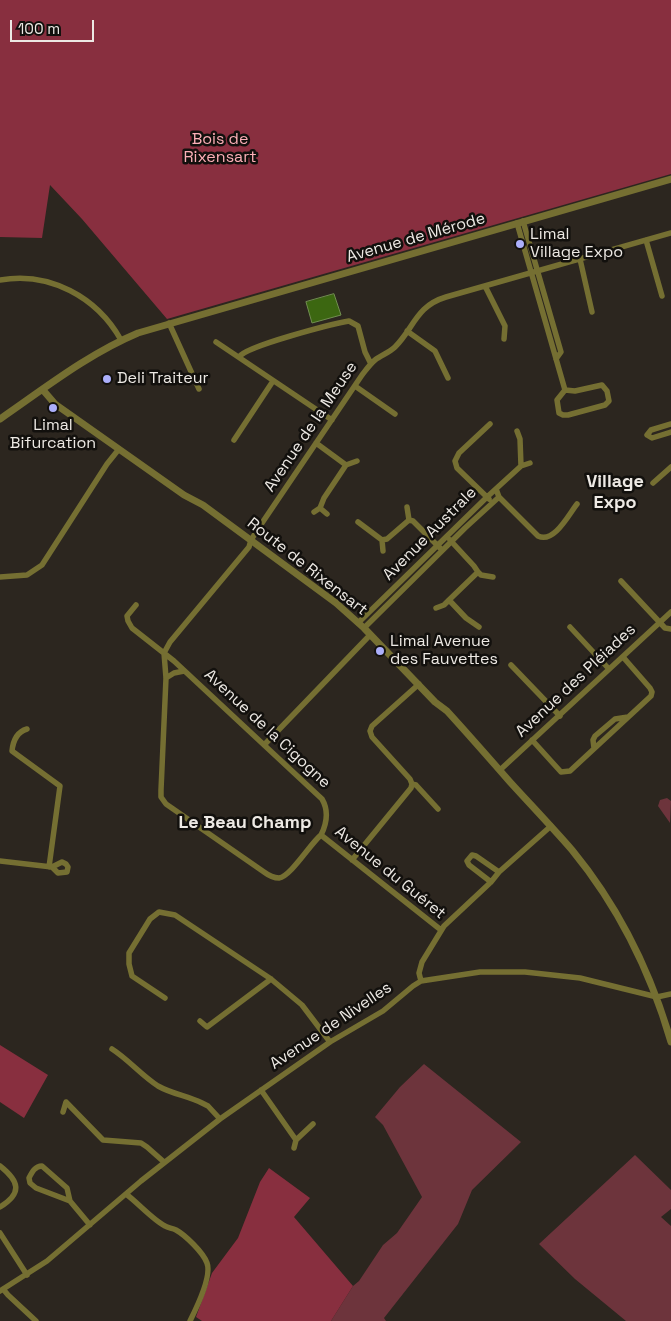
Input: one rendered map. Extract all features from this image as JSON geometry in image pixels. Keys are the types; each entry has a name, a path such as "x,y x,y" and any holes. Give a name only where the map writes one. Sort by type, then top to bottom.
{"street":[{"name":"Avenue de Mérode","path":"0,419 87,359 121,340 169,323 671,179"},
{"path":"520,222 565,390"},
{"name":"Avenue de la Meuse","path":"251,540 371,364 394,347 421,311 432,302 671,233"},
{"path":"646,240 662,296"},
{"path":"580,259 592,312"},
{"path":"0,280 20,278 44,281 77,293 94,306 116,330 121,340"},
{"path":"485,286 505,326 504,339"},
{"path":"239,357 240,354 255,347 349,320 358,326 365,352 371,364"},
{"path":"169,323 199,389"},
{"path":"407,331 435,351 448,378"},
{"path":"216,342 332,420"},
{"path":"234,440 273,381"},
{"path":"602,385 607,391 609,401 605,405 563,415 559,412 556,402 565,390 575,391 602,385"},
{"path":"355,386 395,414"},
{"name":"Route de Rixensart","path":"43,390 55,404 184,495 203,505 320,590 358,622 471,737 551,826 589,873 622,924 656,998 671,1042"},
{"path":"490,424 459,453 455,461 457,468 492,502"},
{"path":"671,424 650,430 647,435 652,438 671,432"},
{"path":"517,431 520,439 521,466"},
{"path":"316,443 346,465"},
{"path":"0,577 18,577 31,573 42,565 108,464 120,450"},
{"path":"314,512 320,508 324,498 346,465 357,461"},
{"name":"Avenue Australe","path":"358,622 496,488 521,466 530,463"},
{"path":"653,483 671,467"},
{"path":"496,488 499,497 538,536 543,538 548,538 568,518 577,504"},
{"name":"Avenue Australe","path":"364,628 499,497"},
{"path":"408,507 409,520"},
{"path":"320,508 327,514"},
{"path":"382,540 386,539 409,520"},
{"path":"409,520 413,521 443,551"},
{"path":"358,522 382,540 383,551"},
{"path":"447,537 481,576 493,577"},
{"path":"164,653 173,638 249,547 251,540"},
{"path":"436,608 444,605 478,572"},
{"path":"621,582 660,622 671,612"},
{"path":"449,600 466,618 479,627"},
{"name":"Avenue de la Cigogne","path":"136,605 127,616 128,622 141,636 184,671 265,744 322,799 327,814 326,824 321,835"},
{"name":"Avenue des Pléiades","path":"500,770 660,622 665,628 671,629"},
{"path":"570,627 609,669"},
{"path":"265,744 370,635"},
{"name":"Avenue du Guéret","path":"164,653 166,678 161,794 166,804 274,878 282,877 289,872 312,842 321,835 441,930 422,962 419,972 421,981"},
{"path":"532,740 561,772 570,771 651,696 650,688 623,657"},
{"path":"511,665 560,716"},
{"path":"166,678 174,673 184,671"},
{"path":"419,684 372,726 370,732 372,737 410,779 412,784 416,785 438,810"},
{"path":"0,861 51,867 60,786 12,751 19,732 26,728"},
{"path":"352,860 411,788 412,784"},
{"path":"441,930 499,872 551,826"},
{"path":"491,882 469,865 467,861 472,855 476,856 499,872"},
{"path":"165,998 132,976 128,964 129,953 150,919 160,912 175,914 271,979 302,1005 330,1042"},
{"name":"Avenue de Nivelles","path":"2,1290 47,1261 164,1162 220,1119 330,1042 383,1011 412,986 421,981 480,972 525,972 580,978 656,998 671,994"},
{"path":"200,1021 207,1027 271,979"},
{"path":"112,1049 157,1085 165,1090 194,1099 208,1106 220,1119"},
{"path":"261,1090 296,1140"},
{"path":"63,1112 66,1102 103,1140 141,1143 164,1162"},
{"path":"294,1148 296,1140 313,1124"},
{"path":"0,1166 14,1179 16,1189 12,1199 0,1206"},
{"path":"70,1201 32,1185 29,1178 36,1167 44,1168 65,1185 70,1201 90,1225"},
{"path":"126,1194 162,1224 175,1229 187,1238 206,1261 207,1276 190,1321"},
{"path":"0,1232 27,1275"},
{"path":"2,1290 36,1321"}],"shaded area":[{"path":"334,294 341,315 312,323 306,302"},
{"path":"667,798 671,801 670,823 658,806 660,800"},
{"path":"424,1064 521,1142 472,1190 458,1224 384,1318 386,1321 331,1321 353,1286 359,1281 383,1245 397,1233 422,1197 383,1125 375,1117 400,1087"},
{"path":"635,1155 671,1190 671,1209 661,1217 671,1226 671,1321 626,1321 575,1279 539,1244"}],"green space":[{"name":"Bois de Rixensart","path":"0,0 671,0 671,174 167,319 82,219 50,185 42,238 0,237"},
{"path":"0,1045 48,1075 24,1118 0,1102"},
{"path":"269,1168 310,1198 294,1217 353,1286 331,1321 202,1321 196,1317 212,1273 238,1238 260,1182"}],"place":[{"name":"Limal Village Expo","path":"520,244"},
{"name":"Deli Traiteur","path":"107,379"},
{"name":"Limal Bifurcation","path":"53,408"},
{"name":"Limal Avenue des Fauvettes","path":"380,651"}],"district":[{"name":"Village Expo","path":"615,492"},
{"name":"Le Beau Champ","path":"245,823"}]}
